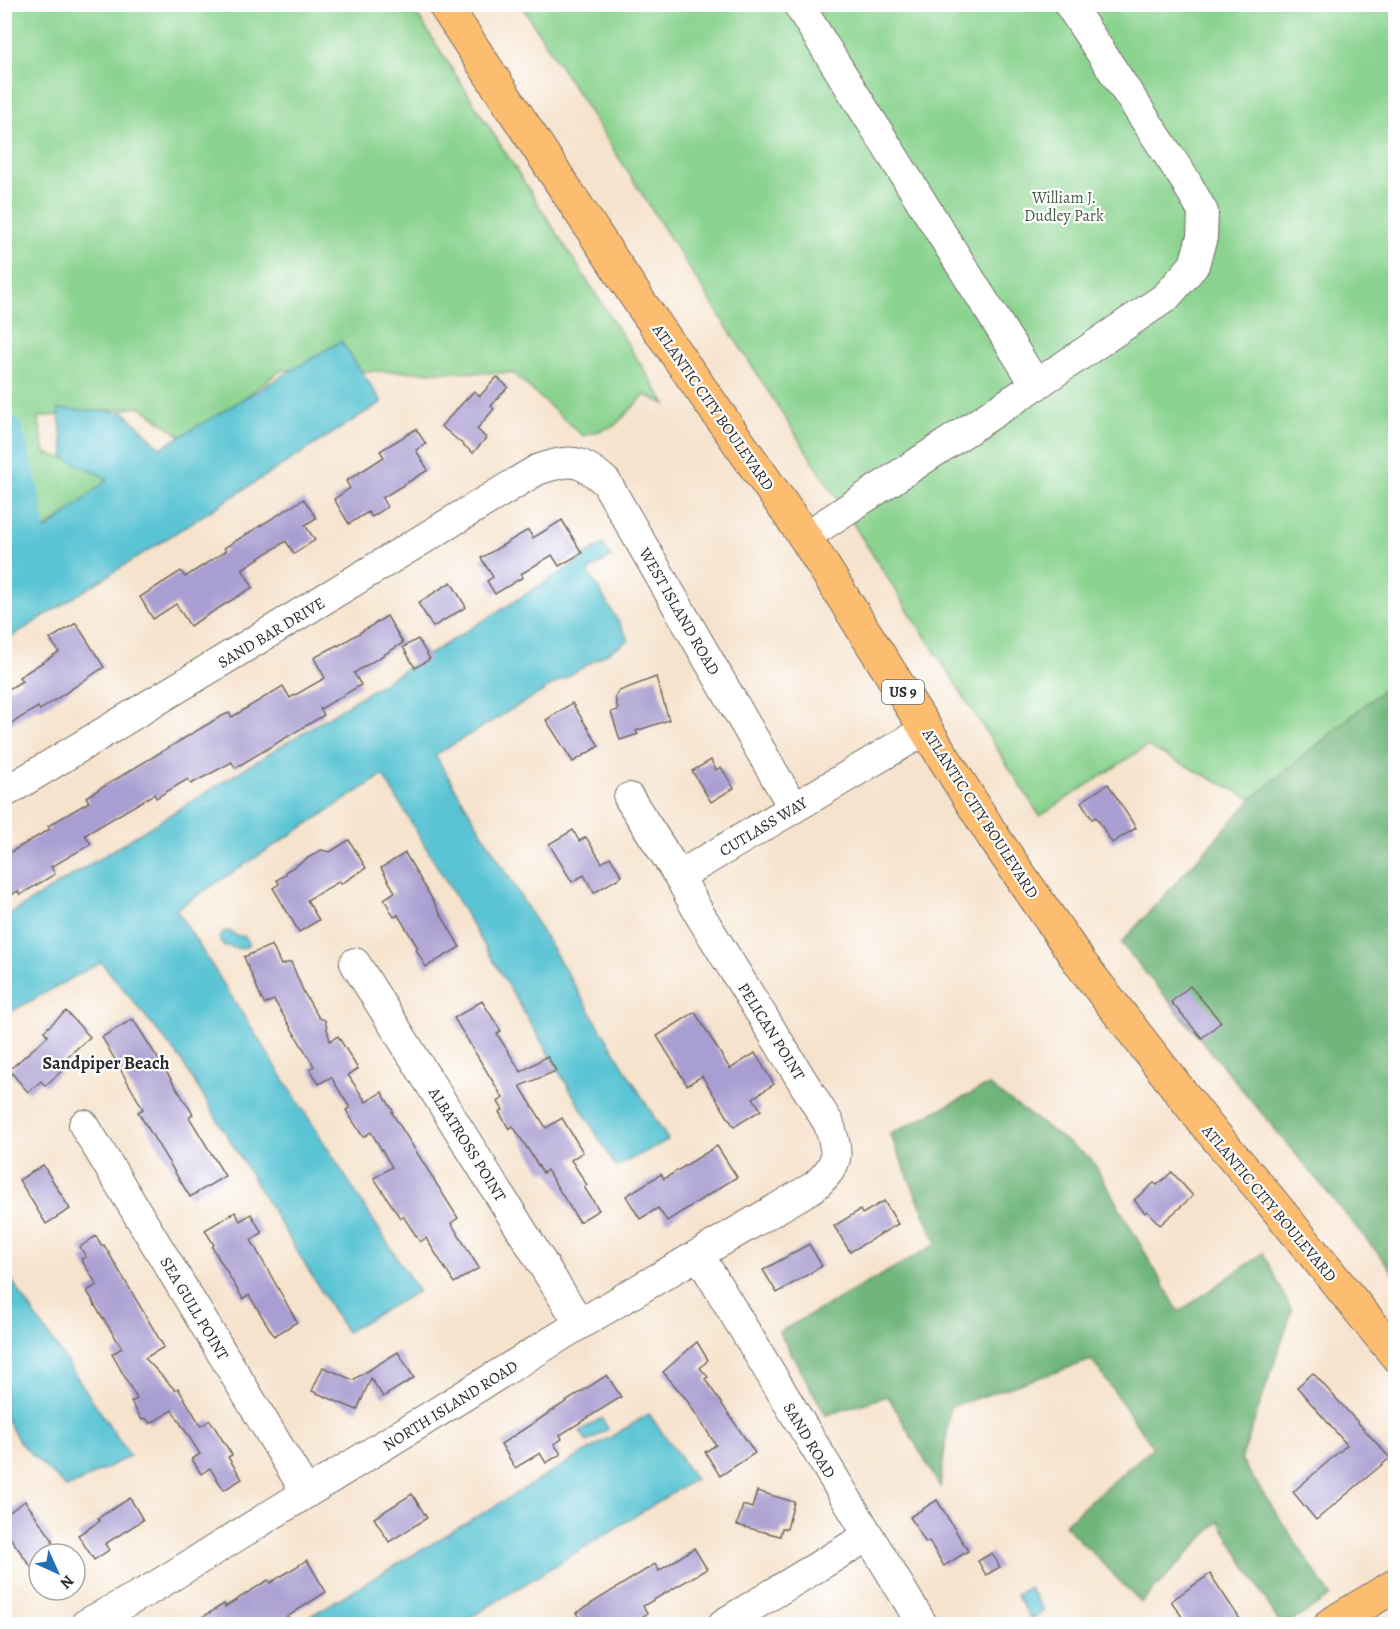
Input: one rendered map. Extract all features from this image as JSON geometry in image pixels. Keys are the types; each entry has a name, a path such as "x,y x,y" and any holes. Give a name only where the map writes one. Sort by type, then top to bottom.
{"main road":[{"name":"ATLANTIC CITY BOULEVARD","path":"444,4 641,304 805,537 993,836 1081,964 1207,1126 1272,1202 1395,1354"},
{"path":"1331,1624 1395,1585"}],"street":[{"path":"798,4 1036,385"},
{"path":"805,537 1166,297 1194,266 1202,237 1203,212 1185,180 1069,4"},
{"name":"WEST ISLAND ROAD","path":"537,470 558,463 577,462 590,468 606,482 794,807"},
{"name":"SAND BAR DRIVE","path":"4,794 537,470"},
{"name":"CUTLASS WAY","path":"679,876 927,729"},
{"path":"629,798 679,876"},
{"name":"PELICAN POINT","path":"679,876 700,915 829,1124 837,1150 830,1171 815,1186"},
{"name":"ALBATROSS POINT","path":"355,963 580,1324"},
{"name":"SEA GULL POINT","path":"84,1125 306,1492"},
{"name":"NORTH ISLAND ROAD","path":"86,1624 151,1589 580,1324 815,1186"},
{"name":"SAND ROAD","path":"699,1255 922,1624"},
{"path":"723,1624 868,1536"}],"green space":[{"path":"5,5 411,5 666,404 645,395 614,426 583,436 513,373 282,370 186,440 141,407 38,417 45,453 122,475 44,529 5,552"},
{"name":"William J. Dudley Park","path":"521,5 1395,5 1395,680 1252,799 1147,746 1040,816"},
{"path":"1395,680 1395,1274 1121,943 1252,799"},
{"path":"988,1085 1092,1160 1179,1312 1263,1253 1292,1311 1241,1460 1331,1596 1288,1624 1280,1624 1219,1521 1141,1603 1064,1524 1153,1447 1092,1360 950,1407 940,1487 888,1396 826,1415 779,1332 937,1244 890,1134"}],"water":[{"path":"341,341 382,402 5,641 5,553 53,525 108,479 65,458 58,409 124,412 161,448"},
{"path":"603,544 611,557 588,571 629,640 435,755 668,1140 616,1167 383,775 176,909 418,1291 346,1332 180,1058 101,962 5,1015 5,917 578,562"},
{"path":"225,931 244,936 249,942 248,946 241,949 223,945 219,938"},
{"path":"4,1269 130,1456 67,1488 20,1443 5,1417"},
{"path":"649,1414 695,1479 460,1624 297,1624"},
{"path":"602,1418 608,1429 587,1442 580,1431"},
{"path":"1029,1587 1044,1611 1031,1619 1016,1595"}],"building":[{"path":"497,377 508,387 491,406 494,409 477,429 486,438 473,453 441,426 474,391 480,396"},
{"path":"416,429 426,444 416,450 428,470 382,498 387,507 372,517 368,512 349,524 334,499 350,488 346,481 384,457 380,451"},
{"path":"304,499 316,518 305,525 315,540 294,554 286,541 242,569 253,587 190,626 176,604 153,619 140,597 181,571 185,577 226,551 224,548"},
{"path":"562,520 582,553 559,566 552,555 521,574 523,577 495,594 487,581 493,577 481,558 528,530 533,538"},
{"path":"451,582 466,607 433,627 418,603"},
{"path":"387,616 403,643 354,673 361,685 320,709 324,715 235,768 232,762 191,784 188,779 156,798 154,794 85,835 91,844 51,867 55,874 20,895 18,891 4,899 4,856 50,829 48,826 89,802 86,797 218,718 229,713 232,717 283,686 290,698 325,678 314,658"},
{"path":"76,623 104,667 40,710 38,707 4,728 4,692 22,681 19,677 59,652 50,639"},
{"path":"418,639 430,659 415,668 403,647"},
{"path":"656,677 669,720 636,731 638,734 620,740 611,712 618,710 615,697 619,691"},
{"path":"572,703 599,746 573,762 546,720"},
{"path":"711,760 716,770 721,767 734,788 711,802 692,771"},
{"path":"1108,784 1136,828 1112,843 1096,817 1092,819 1081,802"},
{"path":"573,830 579,841 586,837 602,863 610,857 622,876 594,893 584,875 572,882 549,844"},
{"path":"349,840 366,868 341,884 340,881 307,900 319,920 299,932 273,888 279,884 277,880 286,874 285,872 321,850 330,852"},
{"path":"405,853 460,947 426,967 416,949 418,948 398,915 394,917 384,899 395,892 381,868"},
{"path":"272,945 281,965 291,962 304,993 319,1018 325,1020 330,1041 338,1036 358,1069 348,1075 366,1102 382,1092 392,1113 458,1218 451,1223 479,1268 454,1283 426,1238 420,1242 403,1216 400,1218 374,1178 392,1167 371,1132 363,1137 346,1110 350,1108 331,1077 319,1084 310,1069 314,1066 274,1000 264,1004 244,957"},
{"path":"1190,986 1221,1022 1202,1038 1171,1002"},
{"path":"482,1001 501,1031 497,1034 521,1072 547,1056 556,1071 520,1086 546,1128 562,1118 583,1152 571,1160 587,1185 584,1187 599,1210 579,1222 547,1170 543,1173 513,1126 509,1129 499,1112 503,1110 498,1102 503,1098 454,1018"},
{"path":"66,1011 90,1037 60,1063 65,1068 45,1086 41,1081 28,1092 9,1070 48,1036 44,1031"},
{"path":"695,1012 730,1069 755,1053 774,1084 753,1098 761,1110 734,1127 702,1076 687,1085 657,1036"},
{"path":"133,1019 193,1114 189,1117 225,1176 190,1197 138,1112 143,1109 102,1037"},
{"path":"717,1146 737,1177 667,1221 658,1208 640,1219 626,1196 661,1174 664,1179"},
{"path":"43,1165 70,1209 46,1224 19,1180"},
{"path":"1172,1172 1193,1196 1160,1225 1134,1200 1154,1183 1157,1185"},
{"path":"884,1201 898,1224 850,1252 834,1226 860,1210 862,1214"},
{"path":"235,1212 240,1221 251,1214 262,1233 251,1240 297,1322 274,1336 249,1295 243,1299 212,1247 214,1245 205,1230"},
{"path":"96,1236 102,1246 104,1245 164,1347 145,1358 175,1390 178,1388 201,1426 210,1420 232,1455 228,1457 242,1479 224,1490 210,1468 201,1474 192,1459 200,1454 172,1410 150,1424 146,1418 142,1420 131,1402 137,1399 112,1354 122,1348 87,1291 97,1285 81,1259 86,1257 80,1247"},
{"path":"809,1244 822,1266 777,1293 763,1270"},
{"path":"697,1342 708,1360 700,1368 708,1377 705,1379 755,1453 720,1476 705,1452 716,1445 686,1399 663,1372"},
{"path":"398,1352 414,1378 383,1397 371,1378 357,1410 312,1391 323,1367 353,1380"},
{"path":"1313,1373 1390,1458 1316,1520 1293,1492 1347,1445 1297,1387"},
{"path":"607,1375 621,1397 560,1435 562,1439 554,1444 561,1454 546,1463 540,1453 515,1468 501,1444"},
{"path":"757,1491 794,1502 787,1529 782,1528 780,1536 737,1525 743,1505 752,1508"},
{"path":"412,1494 427,1518 389,1542 374,1518"},
{"path":"130,1498 143,1520 105,1544 109,1550 94,1560 87,1549 87,1542 82,1542 78,1535 100,1521 98,1518"},
{"path":"937,1500 968,1551 944,1566 929,1541 926,1543 910,1517"},
{"path":"25,1501 52,1542 27,1542 27,1561 4,1529 4,1516"},
{"path":"694,1548 707,1569 643,1606 647,1614 630,1624 584,1624 576,1613 655,1564 659,1571"},
{"path":"992,1553 1000,1567 986,1575 978,1561"},
{"path":"307,1560 326,1592 276,1624 191,1624 224,1604 225,1607 268,1580 270,1583"},
{"path":"1210,1574 1240,1619 1232,1624 1187,1624 1171,1601"}],"waterway":[{"path":"4,433 22,502 25,524 23,567 16,590 4,614"}],"district":[{"name":"Sandpiper Beach","path":"106,1063"}]}
